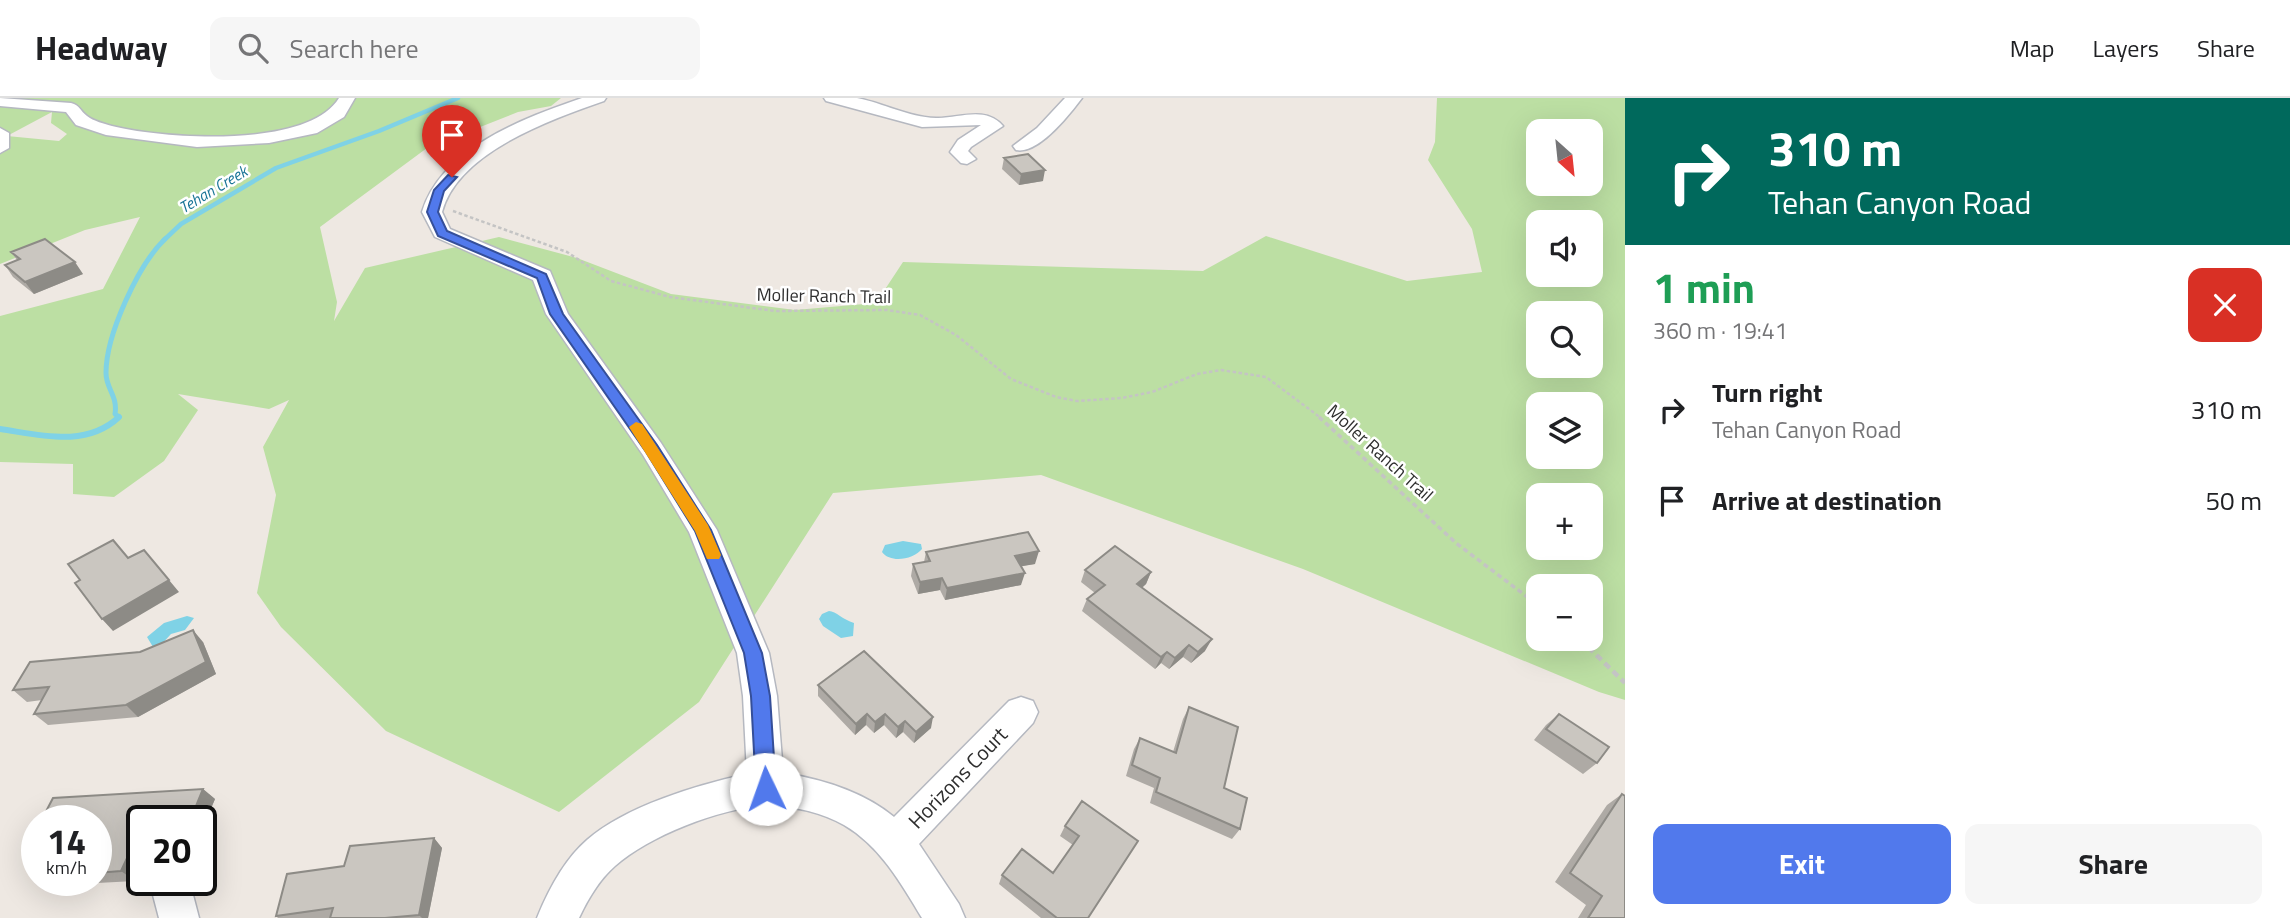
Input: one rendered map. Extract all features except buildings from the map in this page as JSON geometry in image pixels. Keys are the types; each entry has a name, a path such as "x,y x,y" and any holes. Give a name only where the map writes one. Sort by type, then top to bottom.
{"street":[{"path":"0,101 71,108 82,121 112,131 197,142 269,138 312,129 338,113 347,98"},
{"path":"598,98 557,112 509,136 476,157 439,190 432,212 442,233 542,276 557,314 652,449 702,530 753,653 760,696 766,789"},
{"path":"832,98 860,102 898,115 936,123 982,112 994,126 964,144 959,152 967,159"},
{"path":"1022,146 1043,132 1074,98"},
{"path":"0,133 0,148"},
{"name":"Horizons Court","path":"895,843 1021,712"},
{"path":"557,918 581,875 609,846 704,802 766,789 814,797 858,813 895,843 946,918"}],"path":[{"name":"Moller Ranch Trail","path":"435,203 496,229 567,253 611,281 670,297 775,311 887,310 920,315 956,335 1012,379 1056,397 1077,401 1122,398 1152,392 1198,374 1221,370 1266,377 1311,410 1455,542 1526,597"},
{"path":"1592,651 1625,683"}],"green space":[{"path":"0,98 561,98 551,106 518,112 427,148 320,227 337,302 334,321 365,268 499,237 577,258 671,294 795,310 876,303 903,262 1203,271 1266,236 1407,281 1482,272 1472,229 1428,160 1435,142 1437,98 1625,98 1625,700 1599,692 1303,569 1041,475 833,493 699,702 559,812 386,731 281,627 257,593 276,495 263,447 289,400 269,409 178,394 198,410 164,461 114,497 73,494 73,464 0,462 0,316 103,289 140,217 85,230 0,264","holes":["52,112 51,123 67,134 59,141 7,136"]}],"water":[{"path":"903,541 921,544 922,549 902,559 891,558 882,552 885,545"},
{"path":"829,611 854,623 853,636 841,638 823,626 819,619"},
{"path":"187,616 194,618 185,630 171,634 159,647 153,647 147,637 164,623"}],"waterway":[{"name":"Tehan Creek","path":"165,240 181,224 276,168 379,131 458,98"},
{"name":"Tehan Creek","path":"119,417 115,414 115,402 106,373 111,340 134,283 165,240"},
{"name":"Tehan Creek","path":"0,429 47,436 78,436 106,427 119,417"}],"slow traffic":[{"path":"636,427 702,530 713,555"}],"route":[{"path":"452,177 439,190 432,212 442,233 542,276 557,314 652,449 702,530 753,653 760,696 766,789"}]}
